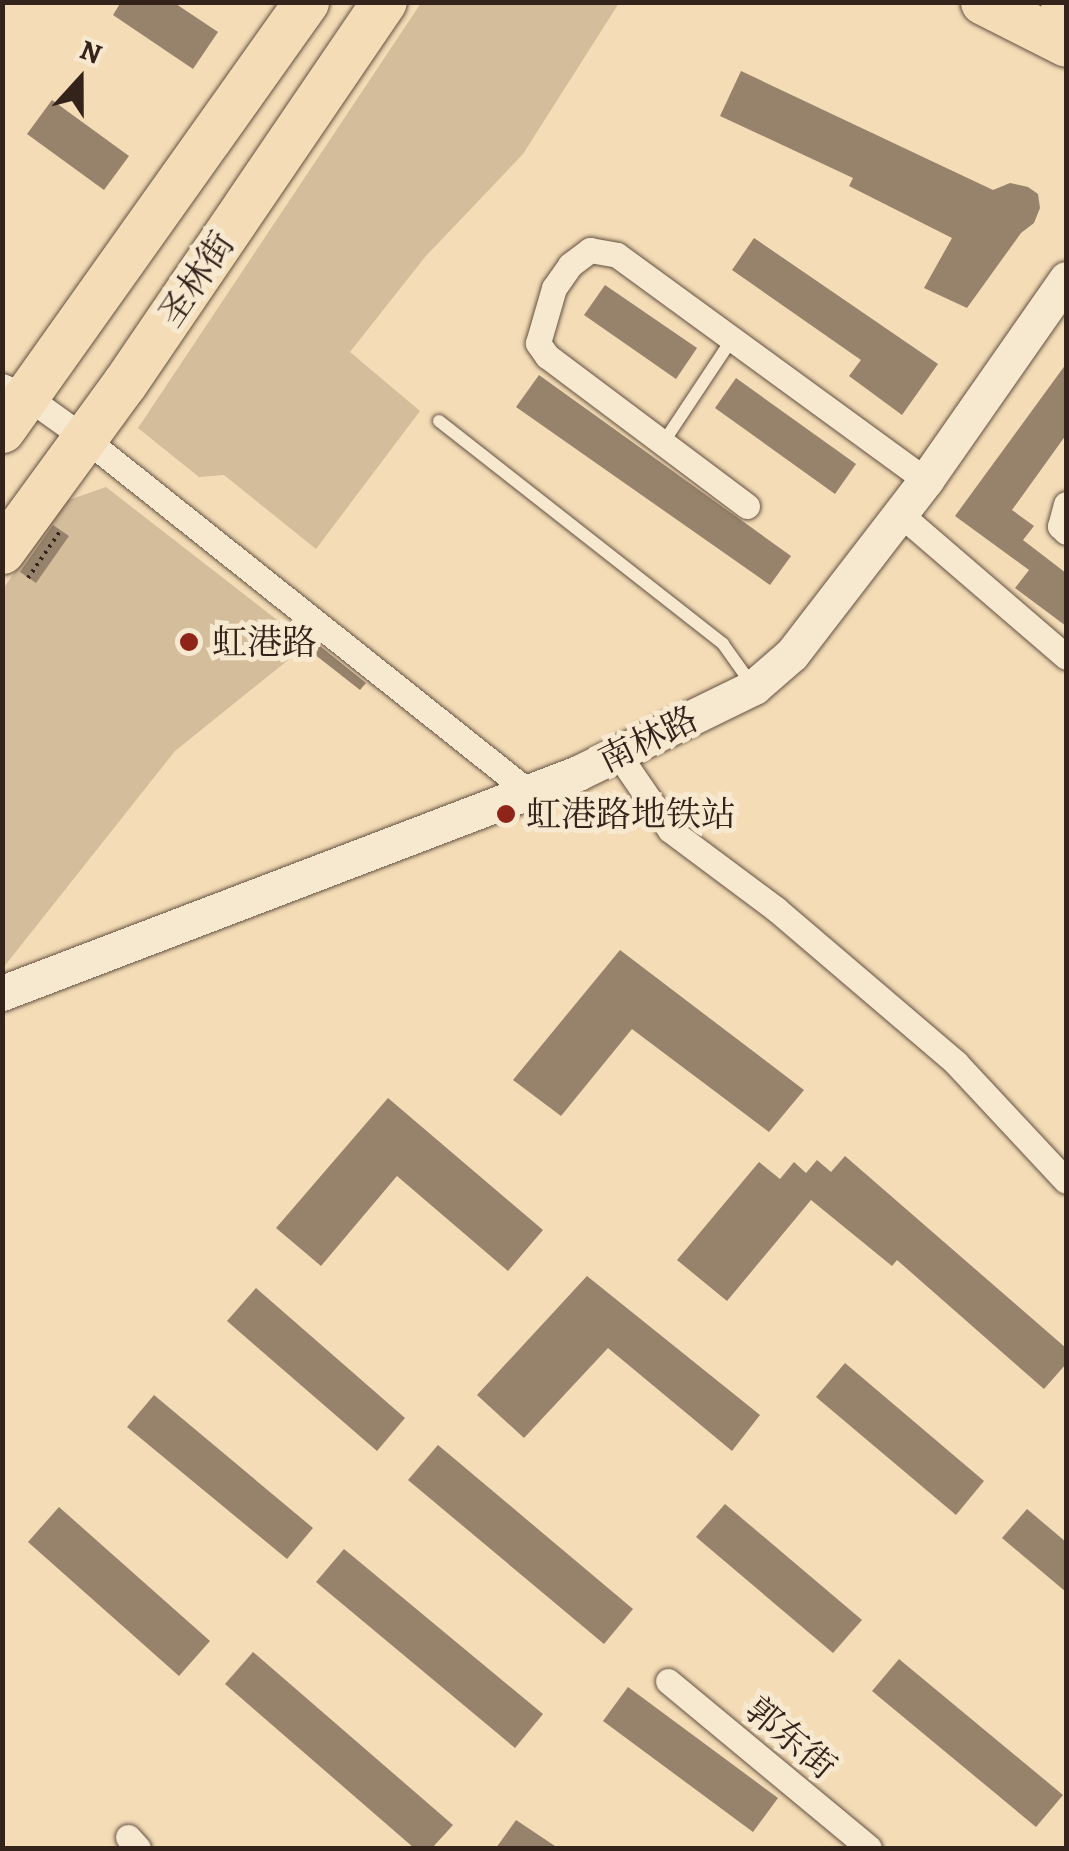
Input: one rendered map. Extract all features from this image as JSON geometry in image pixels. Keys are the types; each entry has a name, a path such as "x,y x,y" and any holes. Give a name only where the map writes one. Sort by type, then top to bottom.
{"highway":[{"name":"圣林街","path":"10,404 306,2"},
{"name":"圣林街","path":"15,564 82,436 124,384 384,2"},
{"path":"984,2 1066,44"}],"street":[{"path":"747,506 547,356 538,343 554,288 570,265 590,250 616,256 926,480"},
{"name":"南林路","path":"2,993 530,792 754,687 792,654 926,480 1066,279"},
{"path":"10,404 82,436 530,792"},
{"path":"1066,504 1060,526 1066,532"},
{"path":"900,514 1066,658"},
{"path":"618,754 670,830 776,909 956,1063 1066,1181"},
{"name":"郭东街","path":"668,1681 869,1848"}],"lane":[{"path":"663,443 732,339"},
{"path":"440,421 723,644 754,687"}],"path":[{"path":"15,564 61,530"}],"shaded area":[{"path":"421,3 619,3 523,154 425,257 350,352 420,411 316,549 224,475 199,477 138,428"},
{"path":"106,487 308,644 175,751 3,968 3,589 63,502"}],"building":[{"path":"121,2 173,2 218,32 193,69 113,15"},
{"path":"741,71 993,190 1010,183 1028,187 1038,194 1040,208 1034,223 1021,233 967,308 924,288 952,238 849,186 853,178 720,116"},
{"path":"52,100 129,156 104,190 27,134"},
{"path":"754,238 938,364 902,415 849,376 861,360 732,270"},
{"path":"605,285 697,348 676,379 584,315"},
{"path":"1066,364 1066,435 1012,510 1034,526 1023,540 1066,573 1066,626 1015,588 1029,570 955,516"},
{"path":"539,375 791,556 770,585 516,407"},
{"path":"736,378 856,464 835,494 715,408"},
{"path":"53,525 69,536 36,583 20,572"},
{"path":"315,642 366,683 360,690 309,650"},
{"path":"620,950 804,1090 769,1132 632,1029 561,1116 513,1080"},
{"path":"388,1098 543,1230 508,1271 397,1176 321,1266 276,1228"},
{"path":"845,1156 1066,1348 1066,1364 1044,1389 897,1260 892,1266 811,1200 727,1301 677,1260 759,1162 780,1179 794,1162 806,1173 817,1160 831,1172"},
{"path":"587,1276 760,1415 732,1451 608,1348 524,1438 477,1395"},
{"path":"256,1288 405,1418 377,1451 227,1321"},
{"path":"845,1363 984,1481 956,1515 816,1397"},
{"path":"154,1395 313,1528 287,1559 127,1427"},
{"path":"438,1445 633,1609 604,1644 408,1480"},
{"path":"725,1504 862,1620 833,1653 696,1537"},
{"path":"59,1507 210,1641 179,1676 28,1542"},
{"path":"1027,1509 1066,1542 1066,1592 1002,1538"},
{"path":"344,1549 543,1714 515,1748 316,1582"},
{"path":"253,1652 453,1825 432,1848 414,1848 225,1684"},
{"path":"899,1659 1063,1795 1036,1827 872,1691"},
{"path":"628,1687 778,1798 753,1832 603,1721"},
{"path":"516,1820 558,1848 496,1848"}],"place":[{"name":"虹港路","path":"189,642"},
{"name":"虹港路地铁站","path":"506,814"}]}
